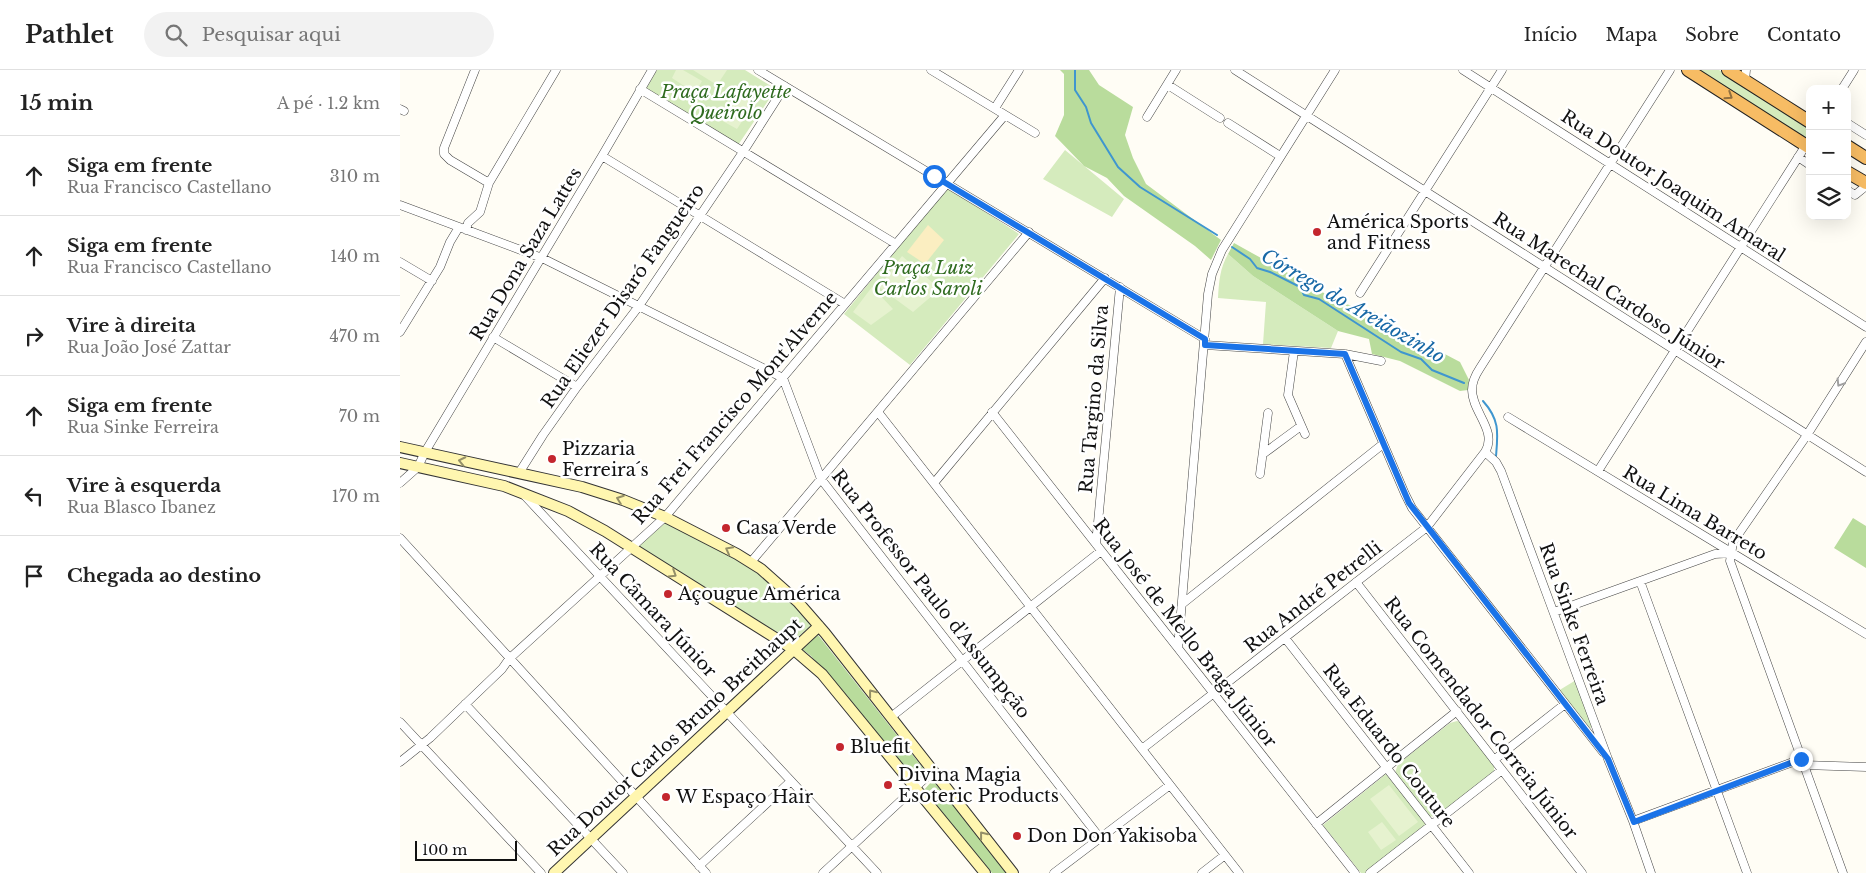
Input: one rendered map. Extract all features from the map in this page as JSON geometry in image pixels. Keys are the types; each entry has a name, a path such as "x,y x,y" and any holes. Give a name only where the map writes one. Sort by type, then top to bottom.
{"highway":[{"path":"1688,70 1806,145"},
{"path":"1728,70 1746,75 1806,119"},
{"path":"1851,147 1866,156"},
{"path":"1851,175 1866,185"}],"main road":[{"path":"400,447 605,494 665,517 751,562 788,592 819,626 1013,873"},
{"path":"400,463 484,480 521,491 560,507 588,521 794,649 822,674 985,873"},
{"name":"Rua Doutor Carlos Bruno Breithaupt","path":"554,873 819,626"}],"street":[{"path":"475,70 444,148 444,154 450,160 489,183"},
{"path":"400,332 440,267 451,239 480,212 489,183 556,70"},
{"name":"Rua Dona Saza Lattes","path":"418,467 425,452 652,70"},
{"path":"758,70 1120,287 1205,342 1345,354 1381,361"},
{"path":"931,70 1035,133"},
{"path":"995,108 1019,70"},
{"path":"1147,117 1176,70"},
{"name":"Rua Marechal Cardoso Júnior","path":"1235,70 1866,472"},
{"path":"1178,648 1210,283 1215,264 1226,242 1335,70"},
{"name":"Rua Doutor Joaquim Amaral","path":"1463,70 1866,327"},
{"path":"1360,293 1502,70"},
{"path":"1485,452 1489,444 1488,434 1476,406 1472,390 1480,368 1670,70"},
{"path":"1845,85 1854,70"},
{"path":"1168,85 1220,118"},
{"name":"Rua Eliezer Disaró Fangueiro","path":"518,473 577,387 639,306 743,152 784,86"},
{"path":"640,89 896,244"},
{"name":"Rua Frei Francisco Mont'Alverne","path":"400,762 465,704 510,659 665,517 1005,115"},
{"path":"1228,123 1280,156"},
{"path":"1851,126 1866,135"},
{"path":"1598,471 1798,157 1806,148"},
{"path":"602,156 845,304"},
{"path":"1798,157 1806,162"},
{"path":"1851,192 1855,194 1866,185"},
{"path":"400,206 542,258 783,378"},
{"path":"751,562 1029,232"},
{"path":"400,262 432,281"},
{"path":"934,483 1105,278"},
{"name":"Rua Targino da Silva","path":"1096,544 1120,287"},
{"path":"493,337 577,387"},
{"path":"1842,873 1730,565 1733,542 1807,435 1866,342"},
{"path":"1294,350 1288,392 1305,434"},
{"path":"1345,354 1407,499 1608,759"},
{"name":"Rua Professor Paulo d'Assumpção","path":"783,378 821,479 1100,838"},
{"path":"878,412 1240,873"},
{"name":"Rua José de Mello Braga Júnior","path":"992,412 1316,824 1351,872"},
{"path":"1260,474 1268,413"},
{"name":"Rua Lima Barreto","path":"1508,417 1865,632"},
{"path":"1263,454 1301,426"},
{"path":"1182,604 1383,444"},
{"name":"Rua André Petrelli","path":"1142,749 1427,527 1485,452"},
{"name":"Rua Sinke Ferreira","path":"1485,452 1496,462 1501,471 1608,759 1634,822 1651,873"},
{"path":"400,483 418,467"},
{"name":"Rua Câmara Júnior","path":"521,491 877,873"},
{"path":"549,520 552,512 560,507"},
{"path":"400,538 706,873"},
{"path":"891,717 1101,551"},
{"path":"1554,612 1715,554 1732,552"},
{"path":"1640,581 1747,873"},
{"name":"Rua Comendador Correia Júnior","path":"1356,582 1582,873"},
{"name":"Rua Eduardo Couture","path":"1285,638 1469,873"},
{"path":"465,704 623,873"},
{"path":"1494,760 1565,704"},
{"path":"1316,824 1456,711"},
{"path":"400,722 541,873"},
{"path":"1634,822 1717,790 1802,762 1866,767"},
{"path":"1370,873 1502,770"},
{"path":"823,873 933,771"},
{"path":"699,866 791,781"},
{"path":"1054,873 1170,784"},
{"path":"1202,873 1225,855"}],"green space":[{"name":"Praça Lafayette Queirolo","path":"657,70 745,70 776,89 736,148 646,89"},
{"path":"676,70 683,70 702,81 695,93 672,78"},
{"path":"693,70 727,70 717,85"},
{"path":"1060,70 1089,70 1099,85 1133,107 1125,135 1133,158 1146,184 1221,240 1211,260 1195,246 1124,196 1107,178 1084,166 1055,136 1064,115 1064,74"},
{"path":"1695,70 1719,70 1806,125 1806,139"},
{"path":"739,94 754,103 737,129 719,119"},
{"path":"1065,150 1124,199 1112,217 1043,179"},
{"name":"Praça Luiz Carlos Saroli","path":"947,187 1019,234 910,365 844,314"},
{"path":"1234,243 1342,303 1375,312 1399,330 1460,362 1469,380 1468,390 1460,391 1400,361 1372,354 1369,339 1338,331 1253,276 1228,254"},
{"path":"1228,254 1253,276 1338,331 1331,348 1263,344 1266,302 1218,298 1220,275"},
{"path":"902,256 940,289 913,312 879,287"},
{"path":"872,287 893,309 871,325 853,312"},
{"path":"1853,518 1866,526 1866,568 1834,548"},
{"path":"665,523 747,564 779,590 812,625 792,642 638,547"},
{"path":"818,635 926,772 916,781 811,656 802,649"},
{"path":"1576,680 1594,725 1590,728 1558,691"},
{"path":"1457,721 1462,723 1494,765 1494,771 1436,817 1429,816 1395,773 1398,764 1450,723"},
{"path":"1386,774 1426,824 1365,873 1361,873 1323,825"},
{"path":"933,780 1007,873 992,873 923,791"},
{"path":"1389,785 1418,822 1399,836 1370,799"},
{"path":"1382,822 1396,840 1381,850 1368,832"}],"sand":[{"path":"928,225 944,240 925,264 907,252"}],"waterway":[{"name":"Córrego do Areiãozinho","path":"1075,70 1075,90 1086,107 1091,123 1118,167 1140,187 1217,235"},
{"name":"Córrego do Areiãozinho","path":"1232,247 1250,259 1257,268 1270,272 1300,287 1304,295 1319,299 1401,352 1421,359 1432,370 1464,383"},
{"name":"Córrego do Areiãozinho","path":"1483,401 1489,408 1497,427 1496,456"}],"place":[{"name":"América Sports and Fitness","path":"1317,232"},
{"name":"Pizzaria Ferreira´s","path":"552,459"},
{"name":"Casa Verde","path":"726,528"},
{"name":"Açougue América","path":"668,594"},
{"name":"Bluefit","path":"840,747"},
{"name":"Divina Magia Esoteric Products","path":"888,785"},
{"name":"W Espaço Hair","path":"666,797"},
{"name":"Don Don Yakisoba","path":"1017,836"}],"route":[{"path":"934,176 1205,339 1205,345 1345,354 1412,508 1608,759 1634,822 1801,759"}]}
